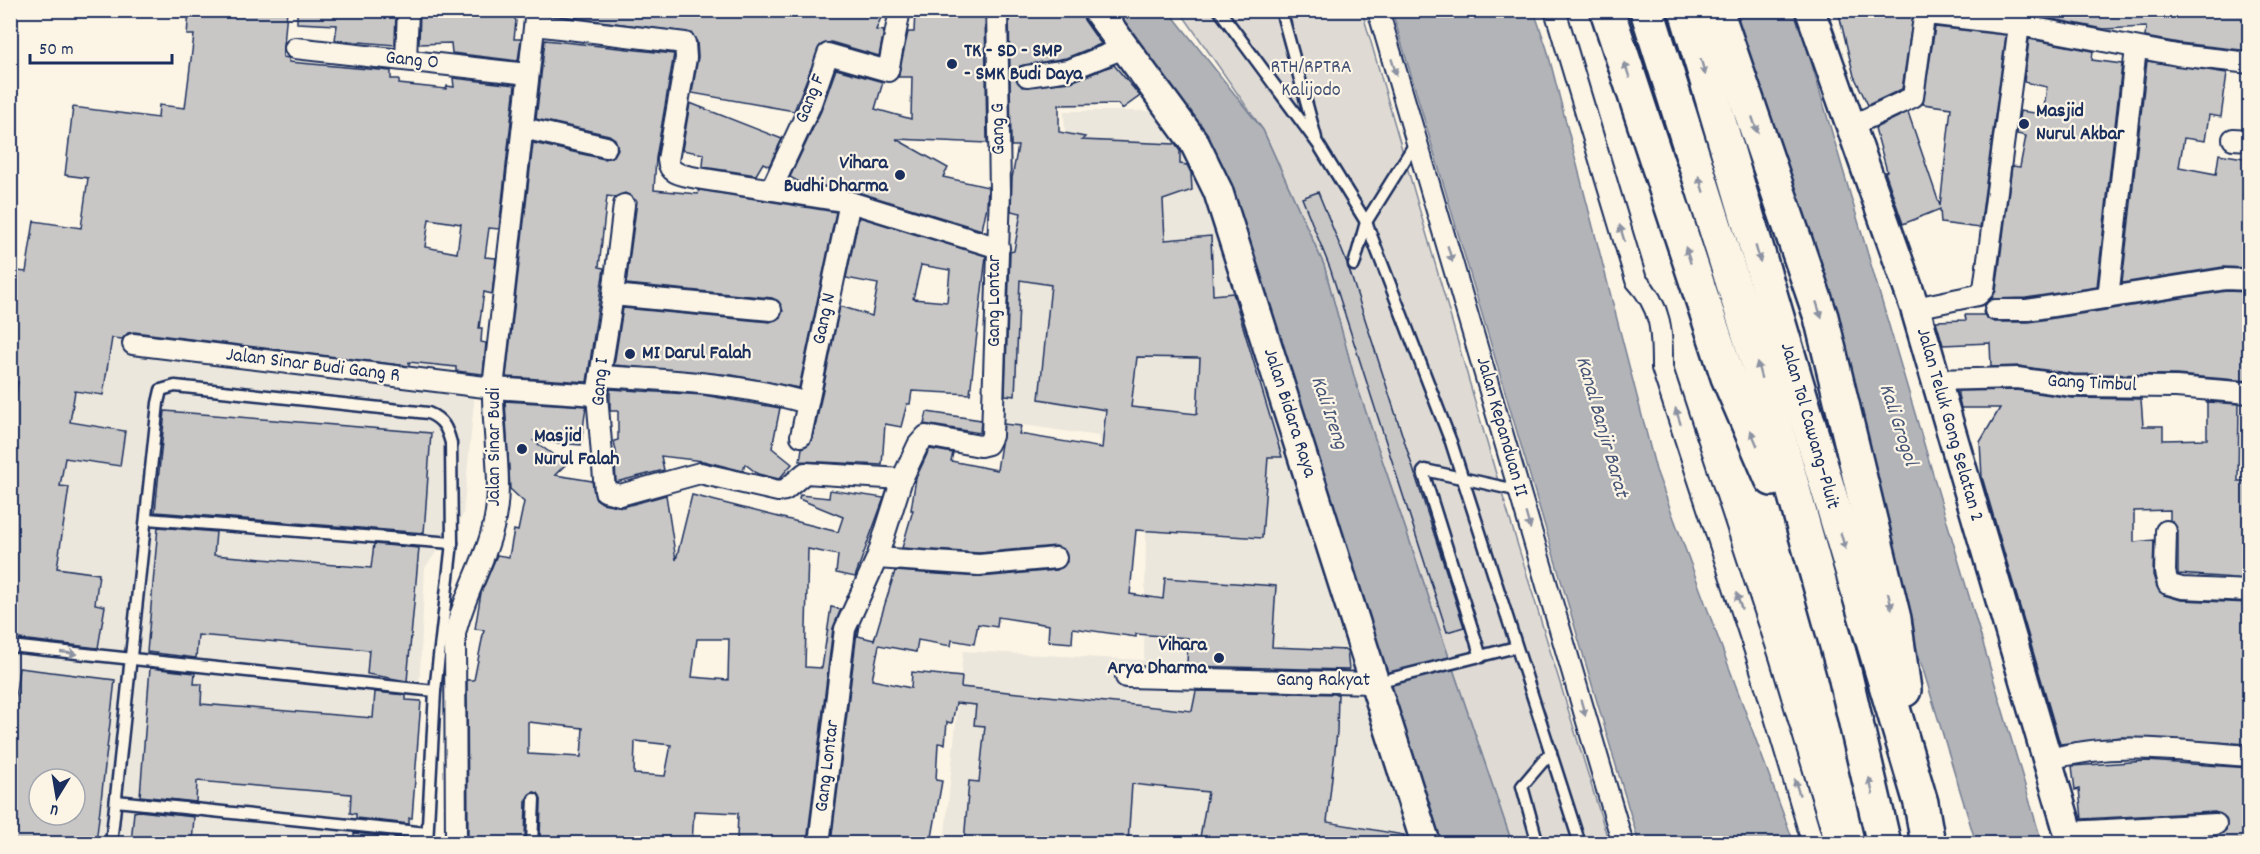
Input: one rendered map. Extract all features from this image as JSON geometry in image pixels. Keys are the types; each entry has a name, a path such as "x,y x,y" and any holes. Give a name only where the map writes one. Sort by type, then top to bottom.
{"highway":[{"path":"1608,10 1728,377 1819,588"},
{"name":"Jalan Tol Cawang–Pluit","path":"1647,10 1756,360 1844,671 1884,843"},
{"name":"Jalan Tol Cawang–Pluit","path":"1686,10 1921,803 1928,843"},
{"path":"1716,10 1821,317 1894,619 1921,803"}],"street":[{"path":"406,59 408,10"},
{"name":"Gang F","path":"771,190 810,106 828,54 888,71 900,10"},
{"name":"Gang G","path":"997,10 999,248"},
{"name":"Jalan Bidara Raya","path":"1097,10 1194,142 1218,191 1377,682 1426,843"},
{"name":"Jalan Kepanduan II","path":"1378,10 1623,843"},
{"path":"1555,10 1636,280 1652,297 1662,329 1662,368 1759,663 1814,843"},
{"name":"Jalan Teluk Gong Selatan 2","path":"1810,10 1915,309 2070,838"},
{"path":"1851,126 1913,97 1922,21 1928,14 2019,18 2136,48 2209,60 2250,63"},
{"name":"Gang Lontar","path":"536,18 684,41 686,58 668,154 670,169 697,178 850,202 999,248 991,441 980,446 926,436 918,445 902,479 878,558 845,629 819,843"},
{"name":"Jalan Sinar Budi","path":"456,843 455,634 461,609 496,512 493,388 536,18"},
{"path":"1915,309 1978,295 1984,289 2019,18"},
{"name":"Gang O","path":"295,48 528,74"},
{"path":"1027,76 1069,70 1124,48"},
{"path":"2108,298 2136,48"},
{"path":"522,128 606,147"},
{"name":"Gang N","path":"801,436 850,202"},
{"name":"Gang I","path":"624,205 613,295 598,385 603,487 609,494 620,495 700,473 778,491 785,490 806,474 902,479"},
{"path":"1995,310 2027,309 2224,279 2250,280"},
{"path":"613,295 771,310"},
{"name":"Jalan Sinar Budi Gang R","path":"133,344 493,388 598,385 731,387 776,394 807,403"},
{"name":"Gang Timbul","path":"1934,380 2017,378 2072,386 2176,387 2250,393"},
{"path":"2166,531 2165,572 2168,584 2182,588 2250,591"},
{"path":"878,558 979,565 1056,558"},
{"name":"Gang Rakyat","path":"1126,677 1377,682"},
{"path":"2048,760 2099,748 2174,750 2250,756"},
{"path":"2070,838 2216,824"}],"lane":[{"path":"1219,10 1318,144 1366,222 1451,442 1580,843"},
{"path":"1281,10 1318,144"},
{"path":"1354,265 1366,222 1417,141"},
{"path":"111,843 161,390 175,386 417,412 437,417 447,428 451,443 452,543 435,691 427,838 116,801"},
{"path":"1481,657 1423,472 1520,491"},
{"path":"147,519 452,543"},
{"path":"10,646 435,691"},
{"name":"Gang Rakyat","path":"1377,682 1516,647"},
{"path":"1538,843 1522,786 1551,752"},
{"path":"532,843 534,799"}],"shaded area":[{"path":"1064,111 1161,111 1197,159 1410,843 944,844 963,651 1144,660 1147,468 1107,458 1098,436 989,420 1005,176 1066,159"},
{"path":"116,300 480,343 463,515 425,568 412,843 11,843 10,354"}],"green space":[{"name":"RTH/RPTRA Kalijodo","path":"1180,11 1362,11 1496,474 1609,843 1512,843 1355,380 1324,265 1263,130"}],"water":[{"name":"Kali Ireng","path":"1114,11 1169,11 1263,130 1324,265 1355,380 1512,843 1439,843 1233,221"},
{"name":"Kanal Banjir Barat","path":"1392,11 1534,11 1547,49 1656,470 1794,843 1639,843"},
{"name":"Kali Grogol","path":"1722,11 1796,11 2042,843 1976,843"}],"building":[{"path":"189,10 287,10 283,57 289,58 289,62 391,71 391,79 399,79 399,84 446,89 447,86 454,87 453,78 515,85 499,229 489,228 485,257 496,258 492,294 484,292 479,328 482,328 481,342 486,343 483,374 456,371 456,367 409,362 409,366 134,332 128,333 122,339 112,338 103,395 75,391 70,422 125,431 120,466 65,458 60,486 69,487 57,568 99,574 95,604 105,606 98,648 10,638 13,580 10,580 10,432 18,382 10,381 10,270 26,272 34,221 81,228 88,178 65,175 73,107 158,118 159,105 185,108 194,35 187,35","holes":["429,219 461,224 457,253 425,247"]},
{"path":"297,10 396,10 395,45 335,40 337,25 297,23"},
{"path":"420,10 510,10 516,21 514,39 521,39 518,61 452,53 451,43 419,44"},
{"path":"561,10 884,10 876,30 884,31 879,56 831,42 820,46 794,111 692,93 698,57 697,42 691,33 561,16"},
{"path":"915,10 985,10 987,143 896,139 948,168 943,177 988,187 982,230 854,191 799,182 790,177 821,111 836,69 883,82 875,109 911,119 912,77 898,77 908,32 914,32"},
{"path":"1009,10 1081,10 1084,20 1101,44 1066,58 1020,66 1015,77 1022,87 1071,82 1114,65 1140,96 1122,109 1118,104 1059,105 1059,132 1085,137 1082,140 1175,144 1180,151 1180,164 1187,165 1191,173 1192,190 1163,200 1165,240 1211,236 1213,295 1233,293 1282,457 1268,457 1262,538 1136,530 1130,594 1163,599 1165,578 1276,586 1272,647 1347,650 1349,670 1187,666 1188,638 1136,634 1136,637 1073,628 1072,643 1048,641 1049,625 998,617 997,627 978,624 974,644 952,640 951,646 918,640 916,652 879,645 872,680 911,688 912,672 962,677 961,687 1192,711 1196,691 1338,694 1337,732 1327,822 1404,835 1403,843 1199,843 1208,792 1132,784 1128,843 964,843 969,781 979,782 985,726 974,725 976,705 956,703 952,723 947,722 945,744 938,743 936,780 942,781 931,843 831,843 857,632 860,625 858,636 874,640 895,571 980,577 1057,570 1067,562 1065,551 1056,546 979,553 902,548 913,510 911,510 916,478 930,449 953,453 951,461 997,470 1004,424 1021,426 1019,434 1102,448 1106,410 1039,399 1051,285 1020,280 1015,396 1005,395 1010,252 1014,251 1021,213 1011,211 1012,178 1018,146 1011,146","holes":["1137,357 1200,358 1197,414 1131,407"]},
{"path":"1838,10 1914,10 1902,89 1868,105 1854,76"},
{"path":"2032,10 2250,13 2250,51 2145,37 2146,27 2104,29 2032,15"},
{"path":"1935,27 2006,35 1980,228 1941,223 1940,209 1903,224 1885,172 1887,171 1875,128 1908,112 1940,206 1951,108 1923,104"},
{"path":"2029,39 2093,51 2092,60 2122,64 2097,287 2026,298 1991,299 1996,291 2012,166 2020,167 2026,136 2017,134 2020,111 2043,114 2047,87 2024,82"},
{"path":"545,40 674,54 656,158 654,190 698,194 699,190 836,212 799,388 732,375 614,365 623,308 770,322 780,317 783,311 778,301 772,298 626,284 637,201 625,193 615,197 607,196 599,267 604,268 587,382 506,377 533,143 604,159 614,156 618,149 615,139 609,135 536,119"},
{"path":"2147,61 2227,73 2221,117 2209,115 2205,141 2184,138 2179,167 2216,174 2219,154 2250,159 2247,199 2250,200 2250,268 2223,267 2122,283"},
{"path":"690,103 782,139 769,166 763,163 756,175 703,167 704,154 682,150"},
{"path":"1318,192 1347,263 1464,627 1447,632 1330,268 1302,198"},
{"path":"859,217 986,256 970,394 912,391 910,404 907,404 901,427 885,424 882,465 800,461 802,448 813,438 840,306 872,316 878,284 846,278","holes":["921,265 950,270 947,302 913,299"]},
{"path":"2226,291 2250,292 2250,381 2176,375 2073,374 2019,366 1991,367 1990,343 1943,345 1936,321 1966,320 1965,315 1984,315 1983,311 1985,316 1994,322 2029,322"},
{"path":"610,389 703,395 780,408 772,448 792,464 779,479 758,474 745,464 743,471 703,461 661,456 664,470 616,482 615,463 618,462 614,441 618,440 618,411 610,411"},
{"path":"2016,390 2072,398 2141,399 2143,426 2163,426 2163,440 2207,439 2207,402 2239,404 2238,481 2250,481 2250,579 2178,574 2178,531 2170,520 2170,510 2134,511 2134,542 2154,540 2153,575 2157,587 2164,595 2181,600 2250,603 2250,744 2122,737 2060,744 1982,477 1980,442 2000,408 1961,408 1958,395 1958,391"},
{"path":"505,401 586,406 581,445 534,441 566,464 555,475 592,481 595,498 602,503 623,507 666,495 676,560 692,495 838,532 843,517 799,499 800,495 829,498 830,490 884,498 855,577 836,573 838,555 808,549 805,667 822,668 831,607 841,609 833,628 807,843 772,843 772,840 737,839 738,813 694,811 692,843 540,843 541,799 538,793 534,792 526,799 525,843 468,843 467,680 474,680 484,630 475,629 481,593 497,555 509,557 514,530 518,531 524,502 510,489","holes":["697,639 729,639 728,680 692,677","528,722 583,728 581,757 528,754","635,741 671,745 665,776 634,774"]},
{"path":"165,411 431,433 424,533 155,512"},
{"path":"927,412 981,420 980,433 924,424"},
{"path":"158,527 216,532 214,555 371,568 374,544 419,548 407,681 367,674 369,650 198,635 196,658 147,652"},
{"path":"19,668 115,680 96,843 10,843 10,740"},
{"path":"150,668 195,673 194,684 202,684 201,704 373,718 375,692 406,695 406,700 421,701 412,818 409,818 409,824 356,818 356,814 350,813 351,794 197,781 196,802 140,796"},
{"path":"2147,761 2250,768 2250,843 2103,843 2217,836 2226,830 2226,818 2215,812 2082,819 2079,789 2075,790 2072,766"},
{"path":"134,812 194,817 192,843 131,843"},
{"path":"354,833 407,839 407,843 354,843"}],"place":[{"name":"TK - SD - SMP - SMK Budi Daya","path":"952,64"},
{"name":"Masjid Nurul Akbar","path":"2024,124"},
{"name":"Vihara Budhi Dharma","path":"900,175"},
{"name":"MI Darul Falah","path":"630,354"},
{"name":"Masjid Nurul Falah","path":"522,449"},
{"name":"Vihara Arya Dharma","path":"1219,658"}]}
